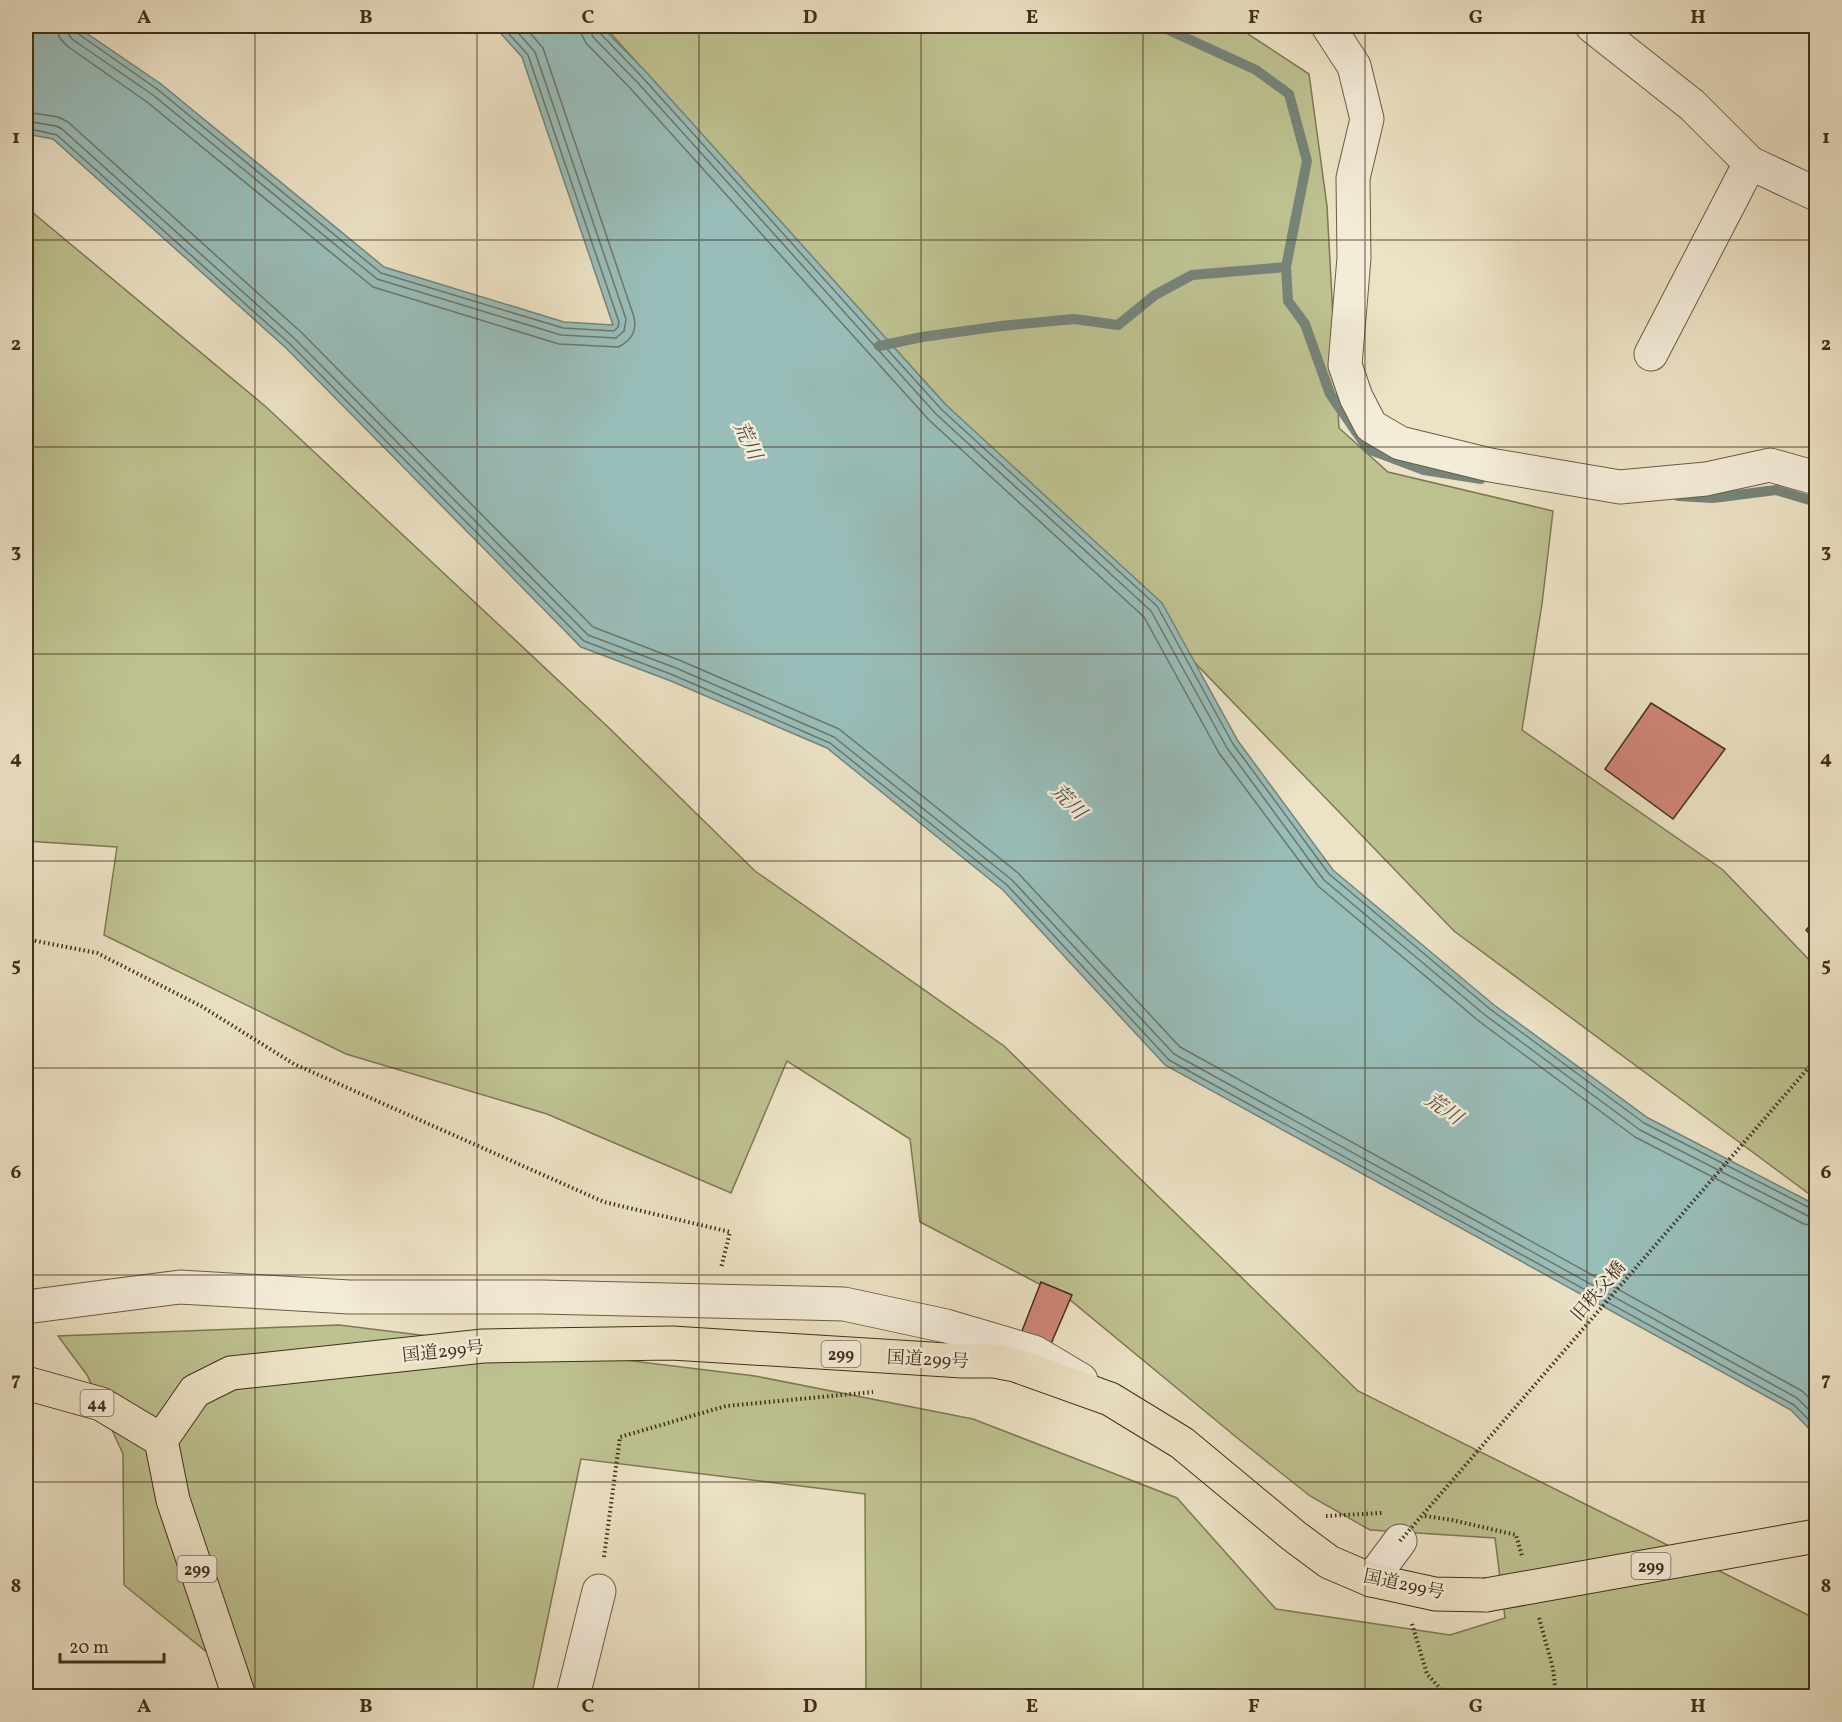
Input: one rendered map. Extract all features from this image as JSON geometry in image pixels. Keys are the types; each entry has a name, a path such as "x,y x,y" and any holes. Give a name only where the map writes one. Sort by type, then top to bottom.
{"main road":[{"name":"国道299号","path":"161,1440 195,1391 231,1373 483,1346 672,1343 994,1361 1015,1365 1110,1399 1182,1443 1273,1519 1329,1562 1385,1583 1435,1594 1486,1596 1816,1536"},
{"name":"44","path":"26,1383 101,1404 161,1440"},
{"name":"299","path":"161,1440 173,1500 239,1696"}],"street":[{"path":"1328,26 1354,66 1367,119 1353,178 1354,258 1345,365 1356,397 1371,426 1400,443 1490,465 1620,487 1706,478 1770,465 1816,478"},
{"path":"1592,26 1692,105 1750,164 1816,194"},
{"path":"1651,354 1750,164"},
{"path":"26,1307 180,1287 350,1298 542,1298 844,1304 946,1326 1034,1352 1110,1399"},
{"path":"1385,1583 1396,1526"},
{"path":"573,1696 599,1591"}],"path":[{"path":"26,939 96,953 201,1006 294,1064 604,1202 730,1232 714,1301"},
{"name":"旧秩父橋","path":"1396,1526 1816,1059"},
{"path":"599,1591 620,1437 726,1406 877,1392"},
{"path":"1273,1519 1396,1526"},
{"path":"1385,1583 1427,1674 1448,1696"}],"green space":[{"path":"604,26 1236,26 1309,74 1327,206 1339,428 1388,472 1553,511 1542,604 1522,730 1723,870 1816,967 1816,1199 1454,931 945,404"},
{"path":"26,207 265,406 607,726 755,871 1004,1046 1358,1391 1816,1619 1816,1696 896,1696 866,1692 865,1494 581,1459 532,1693 470,1696 261,1696 124,1585 123,1454 87,1375 58,1336 339,1325 755,1376 973,1419 1177,1498 1276,1609 1450,1635 1505,1618 1495,1538 1370,1530 1310,1496 1070,1300 920,1222 910,1139 787,1061 731,1193 547,1114 346,1054 104,935 117,847 26,841"}],"water":[{"name":"荒川","path":"26,26 76,26 161,84 384,267 564,322 613,325 522,57 494,26 601,26 647,73 945,404 1162,603 1238,741 1333,870 1494,1005 1648,1118 1816,1205 1816,1436 1791,1410 1165,1065 1003,890 827,748 671,681 581,647 286,348 53,139 26,134"}],"building":[{"path":"1651,703 1725,749 1673,819 1605,769"},
{"path":"1816,919 1816,941 1806,930"},
{"path":"1041,1282 1072,1295 1050,1346 1020,1336"}],"waterway":[{"path":"879,346 922,337 1001,326 1074,319 1118,325 1155,295 1192,275 1286,267 1307,161 1289,94 1256,70 1160,26"},
{"path":"1286,267 1288,301 1305,324 1330,394 1368,449 1424,470 1481,479"},
{"path":"1678,496 1713,498 1776,490 1816,502"}]}
